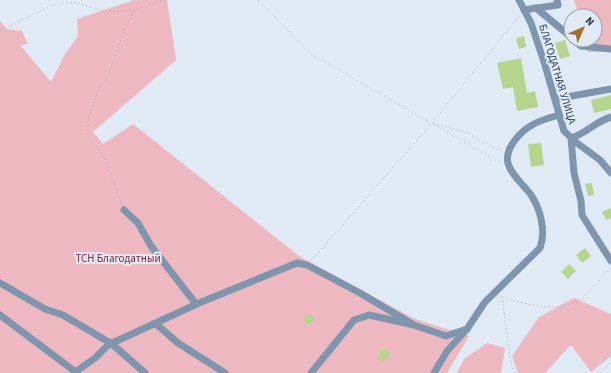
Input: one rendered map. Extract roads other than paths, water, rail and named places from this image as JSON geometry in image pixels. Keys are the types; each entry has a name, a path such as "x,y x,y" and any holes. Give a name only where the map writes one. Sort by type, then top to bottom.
{"street":[{"name":"БЛАГОДАТНАЯ УЛИЦА","path":"519,0 543,58 564,131 600,160 611,171"},
{"path":"524,10 558,5 557,0"},
{"path":"536,8 563,30"},
{"path":"601,48 611,49"},
{"path":"555,99 611,89"},
{"path":"434,373 447,351 467,329 485,302 540,248 543,239 536,204 531,195 513,175 507,159 508,150 521,132 532,124 559,115"},
{"path":"611,117 602,120 583,134 571,138 574,173 581,201 582,215 611,261"},
{"path":"124,210 138,223 151,246 196,304"},
{"path":"0,315 75,373 112,344 196,304 297,263 307,265 360,293 414,325"},
{"path":"0,283 45,308 63,315 112,344 145,373"},
{"path":"311,373 354,320 369,315 414,325 446,336 467,329"},
{"path":"156,324 178,344 225,373"}],"park label":[{"name":"ТСН Благодатный","path":"118,258"}]}
